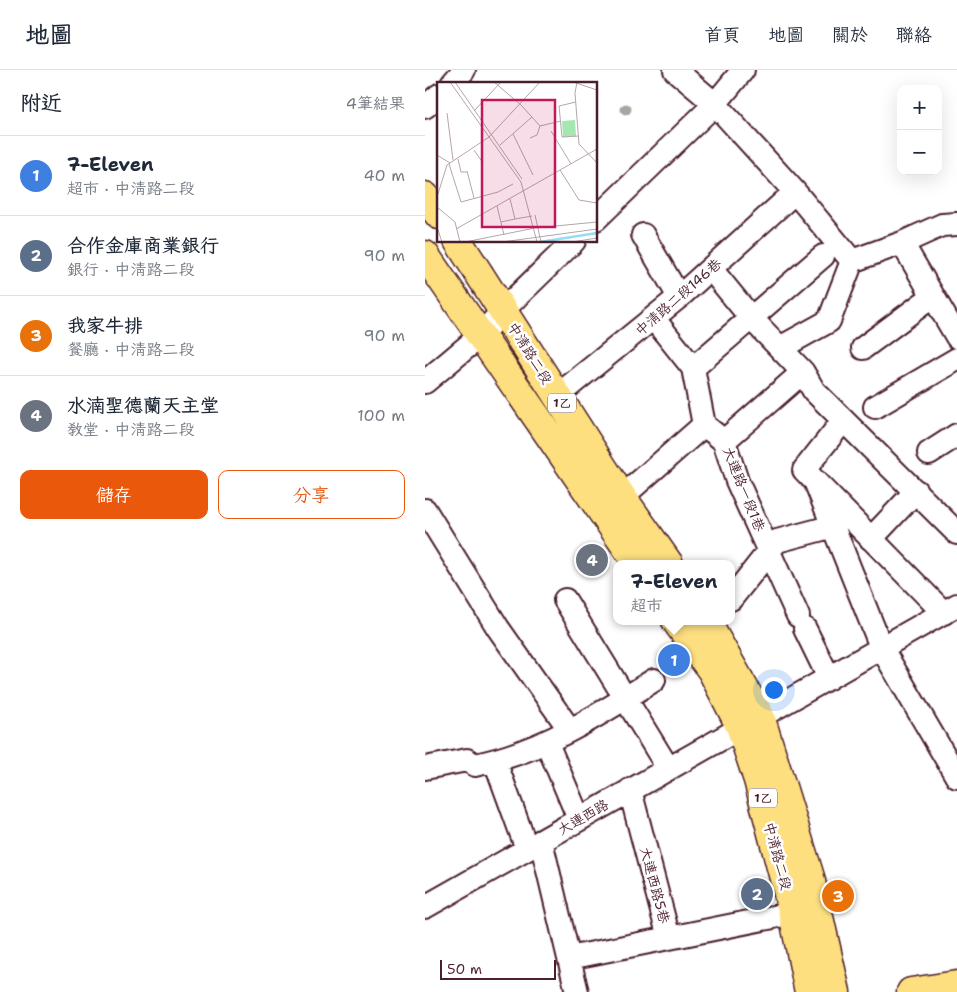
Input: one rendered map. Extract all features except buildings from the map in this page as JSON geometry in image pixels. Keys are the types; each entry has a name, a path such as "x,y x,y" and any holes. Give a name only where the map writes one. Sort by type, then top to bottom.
{"main road":[{"path":"425,196 437,212"},
{"name":"中清路二段","path":"459,242 622,497 666,560"},
{"name":"中清路二段","path":"425,255 635,560"},
{"name":"中清路二段","path":"679,625 750,721 758,780 793,913 809,992"},
{"name":"中清路二段","path":"708,625 750,721 809,877 836,992"},
{"path":"911,992 957,985"}],"street":[{"path":"454,82 463,70"},
{"path":"675,70 715,104 795,192 852,261"},
{"path":"597,218 715,104 743,70"},
{"path":"425,107 437,97"},
{"name":"中清路二段146巷","path":"557,396 654,319 711,270 795,192"},
{"path":"780,348 829,321 852,261 902,243 942,225 957,224"},
{"path":"643,235 679,297"},
{"path":"425,382 480,336 503,310 573,242"},
{"path":"902,243 957,337"},
{"path":"693,368 823,256"},
{"path":"711,270 751,318 803,372 814,391 957,534"},
{"path":"863,348 933,296"},
{"path":"622,497 704,425 693,368 654,319"},
{"path":"875,408 957,359"},
{"path":"724,441 803,372"},
{"path":"843,421 804,470 871,539 950,609"},
{"name":"大連路一段1巷","path":"704,425 724,441 737,481 829,678"},
{"path":"929,453 957,435"},
{"path":"815,481 835,526 881,646 957,777"},
{"path":"871,539 916,491"},
{"path":"429,524 498,628 570,730"},
{"path":"735,594 777,541 835,526"},
{"path":"565,600 668,768"},
{"name":"大連西路","path":"425,907 750,721 829,678 881,646 950,609"},
{"path":"425,768 467,760 475,765 495,761 547,743 625,699 654,680"},
{"path":"547,743 579,819"},
{"path":"495,761 534,845 569,958 577,992"},
{"name":"大連西路5巷","path":"569,958 669,938 630,790"},
{"path":"669,938 793,913"}],"place":[{"name":"水湳聖德蘭天主堂","path":"592,560"},
{"name":"7-Eleven","path":"674,660"},
{"name":"合作金庫商業銀行","path":"757,894"},
{"name":"我家牛排","path":"838,896"}]}
